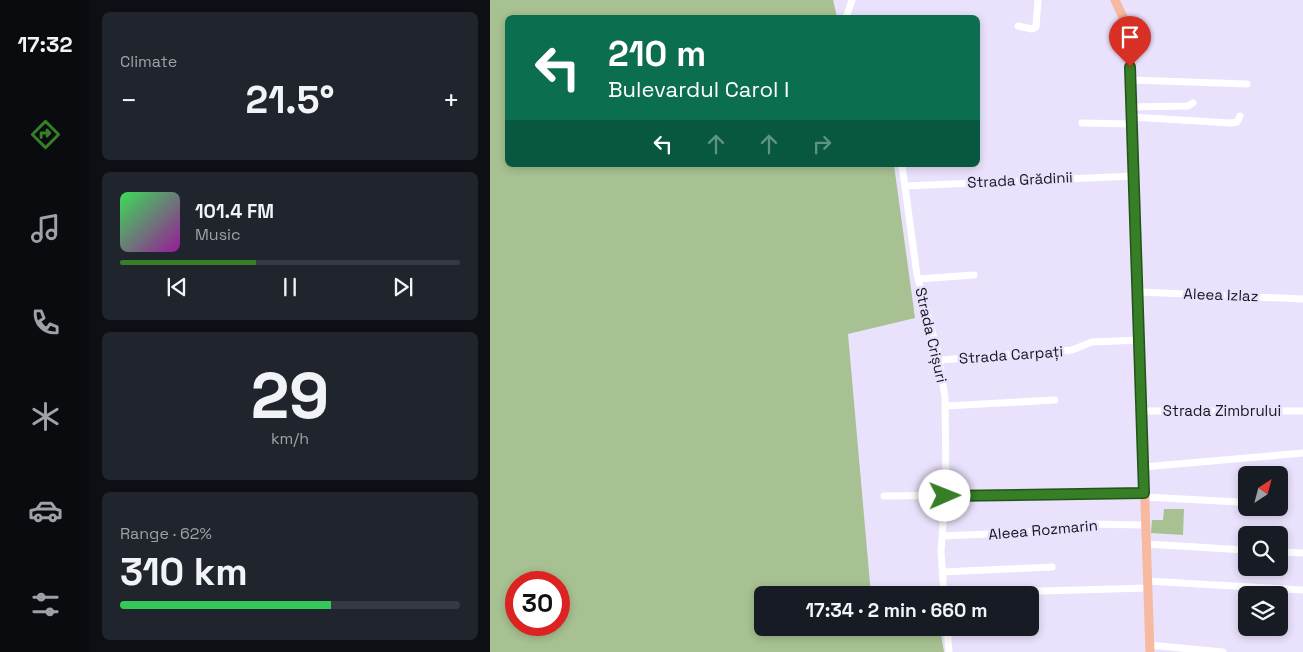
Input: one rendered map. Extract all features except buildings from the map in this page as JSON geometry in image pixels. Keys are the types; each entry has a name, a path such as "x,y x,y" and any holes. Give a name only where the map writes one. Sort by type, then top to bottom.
{"main road":[{"path":"1115,0 1127,26 1130,80 1139,292 1144,525 1149,648"}],"street":[{"path":"847,15 852,0"},
{"path":"1018,26 1032,29 1036,27 1038,0"},
{"path":"1130,80 1247,84"},
{"path":"1131,107 1188,106 1193,103"},
{"path":"1082,123 1131,120 1231,123 1237,122 1240,116"},
{"name":"Strada Crișuri","path":"902,167 918,279 940,360 946,406 945,496 942,536 944,586"},
{"name":"Strada Grădinii","path":"906,186 1134,176"},
{"path":"918,279 974,275"},
{"name":"Aleea Izlaz","path":"1139,292 1303,299"},
{"name":"Strada Carpați","path":"940,360 1072,350 1092,342 1140,340"},
{"path":"946,406 1055,400"},
{"name":"Strada Zimbrului","path":"1142,411 1303,411"},
{"path":"1143,467 1303,453"},
{"path":"884,496 1144,495 1238,502"},
{"name":"Aleea Rozmarin","path":"942,536 1059,531 1088,524 1144,525"},
{"path":"1145,544 1238,550"},
{"path":"1288,552 1303,553"},
{"path":"943,572 1052,567"},
{"path":"1039,589 1147,584 1303,590"},
{"path":"948,636 949,652"},
{"path":"1149,648 1223,652"}],"green space":[{"path":"490,0 833,0 837,15 505,15 505,167 894,167 915,318 848,334 870,586 754,586 754,636 941,636 944,652 490,652"},
{"path":"1164,509 1184,509 1183,535 1151,533 1152,520 1163,520"}],"route":[{"path":"945,496 1144,493 1139,292 1130,67"}]}
